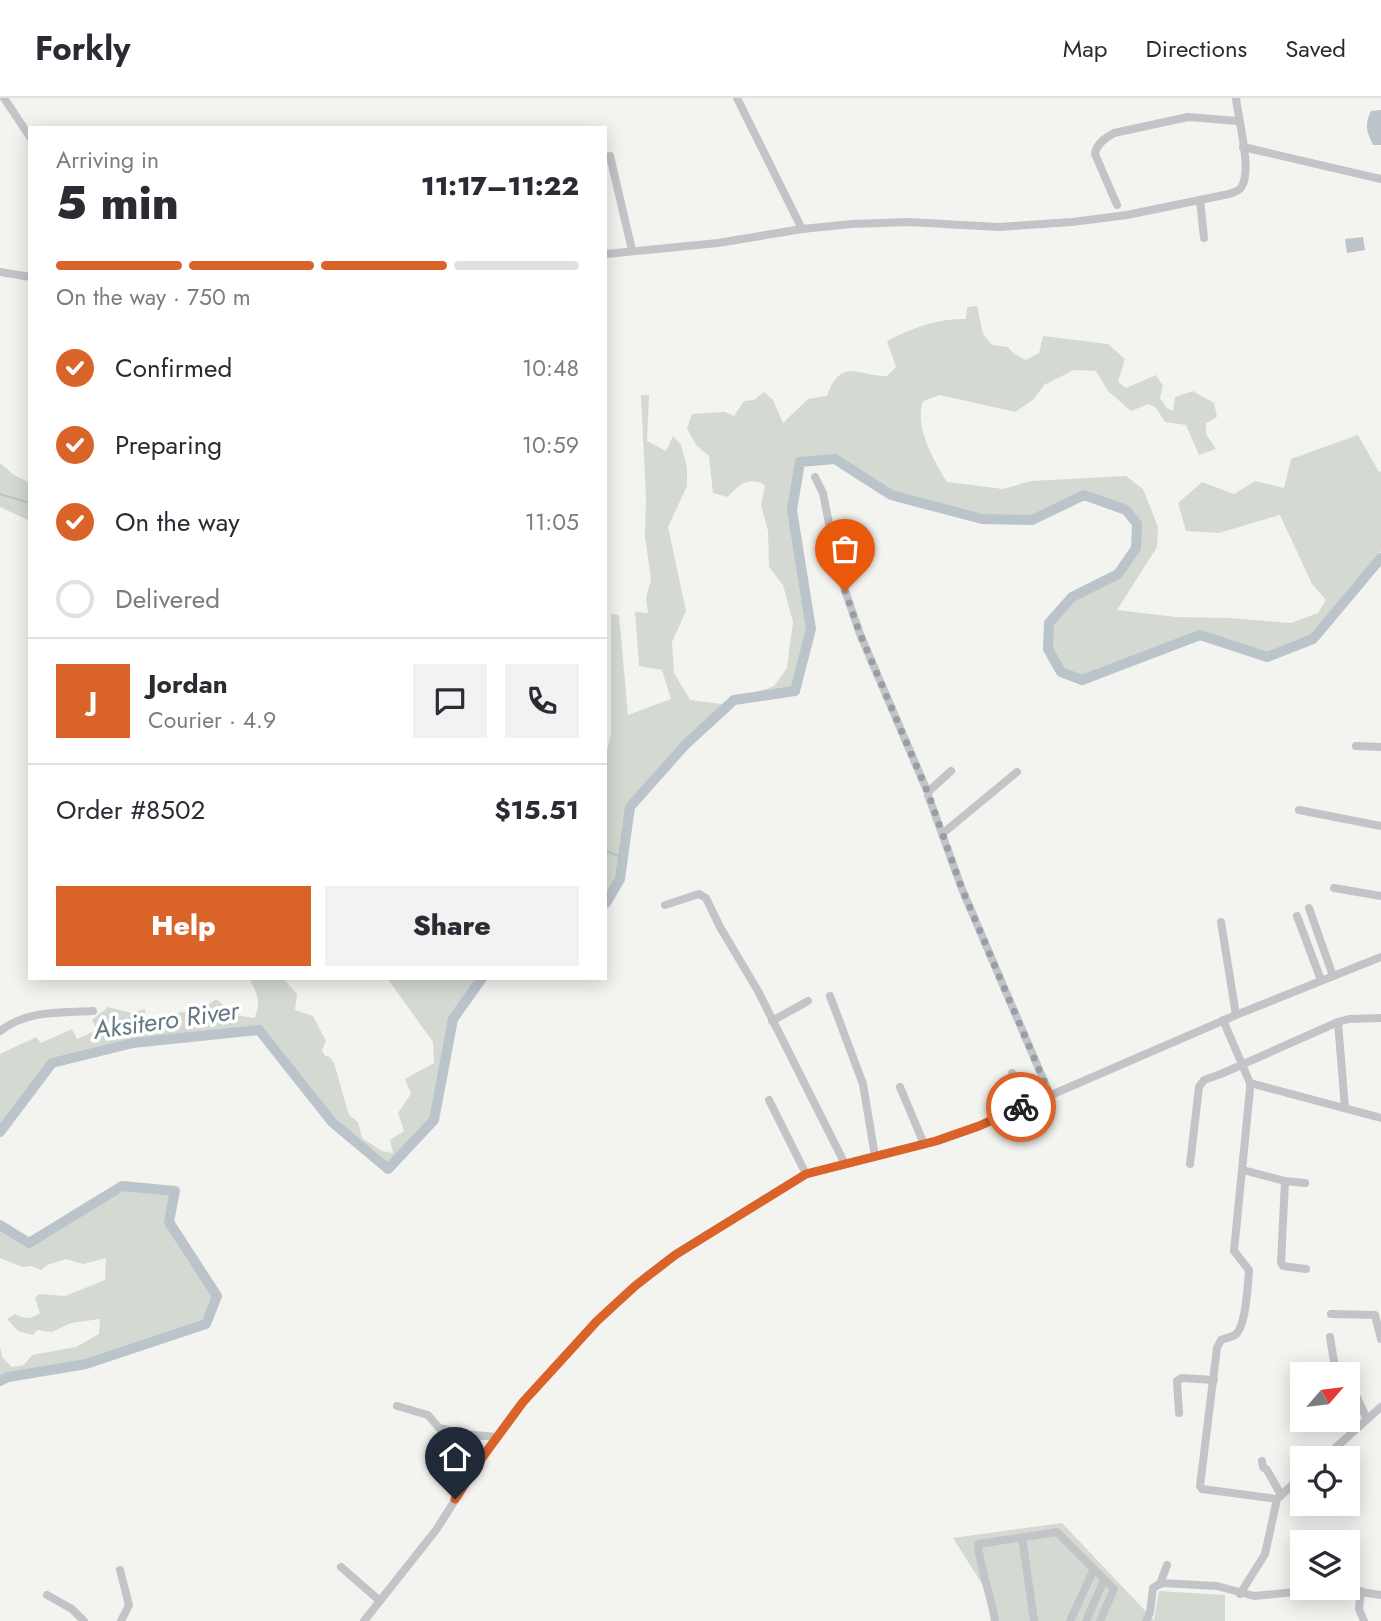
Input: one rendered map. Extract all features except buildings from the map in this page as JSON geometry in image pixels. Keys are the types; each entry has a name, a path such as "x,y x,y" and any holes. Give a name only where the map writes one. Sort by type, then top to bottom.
{"street":[{"path":"4,98 28,133"},
{"path":"737,98 802,229"},
{"path":"607,254 719,243 802,229 908,222 999,227 1072,222 1127,215 1229,194 1240,189 1244,183 1243,147 1236,98"},
{"path":"1117,205 1095,154 1105,138 1188,117 1238,121"},
{"path":"1243,147 1381,178"},
{"path":"610,156 632,250"},
{"path":"1200,200 1204,237"},
{"path":"0,272 28,277"},
{"path":"815,477 823,492 838,570 860,634 928,793 967,900 1050,1095"},
{"path":"1356,746 1381,747"},
{"path":"928,793 951,771"},
{"path":"942,834 1017,772"},
{"path":"1299,810 1381,826"},
{"path":"1334,888 1381,896"},
{"path":"665,905 699,894 706,898 845,1164"},
{"path":"1309,908 1333,976"},
{"path":"1297,916 1321,980"},
{"path":"1221,922 1236,1015"},
{"path":"364,1621 436,1530 516,1410 574,1345 635,1286 675,1255 806,1174 924,1144 979,1126 1223,1020 1381,957"},
{"path":"830,996 863,1084 875,1156"},
{"path":"772,1021 808,1001"},
{"path":"0,1031 30,1015 93,1011"},
{"path":"1190,1164 1200,1084 1204,1080 1338,1022 1381,1018"},
{"path":"1223,1020 1250,1083 1234,1251 1249,1269 1246,1300 1237,1334 1221,1340 1217,1348 1201,1487 1279,1497"},
{"path":"1338,1022 1345,1108"},
{"path":"1012,1073 1011,1083 1020,1108"},
{"path":"1250,1083 1381,1118"},
{"path":"900,1087 924,1144"},
{"path":"769,1100 806,1174"},
{"path":"1243,1170 1285,1181 1305,1183"},
{"path":"1285,1181 1281,1263 1283,1266 1306,1269"},
{"path":"1331,1314 1378,1315 1381,1339"},
{"path":"1330,1337 1334,1362"},
{"path":"1179,1413 1177,1381 1182,1378 1214,1380"},
{"path":"1360,1404 1367,1419"},
{"path":"397,1406 428,1415 439,1428 497,1437"},
{"path":"1337,1446 1381,1407"},
{"path":"1262,1461 1279,1497"},
{"path":"1240,1594 1265,1554 1279,1497 1290,1487"},
{"path":"995,1621 990,1590 983,1577 978,1544 1059,1533 1114,1590 1100,1621"},
{"path":"1022,1537 1034,1621"},
{"path":"1160,1584 1167,1565"},
{"path":"341,1567 380,1601"},
{"path":"1070,1621 1094,1569"},
{"path":"120,1570 128,1605 121,1621"},
{"path":"1086,1621 1104,1580"},
{"path":"1146,1621 1150,1613 1153,1588 1160,1584 1217,1586 1240,1594 1266,1595 1335,1588 1381,1595"},
{"path":"1361,1591 1359,1609 1364,1621"},
{"path":"47,1595 72,1609 84,1621"}],"shaded area":[{"path":"1381,110 1381,145 1373,145 1367,124 1371,111"},
{"path":"1363,237 1365,250 1347,253 1345,239"},
{"path":"977,306 983,334 992,345 1008,347 1014,354 1026,360 1039,353 1043,336 1108,344 1125,359 1118,382 1126,388 1156,375 1163,386 1160,398 1167,408 1173,411 1175,397 1193,391 1214,403 1217,417 1206,423 1206,434 1216,449 1199,455 1186,425 1165,422 1156,408 1149,404 1131,411 1108,391 1096,371 1074,370 1044,385 1033,400 1015,412 940,395 923,401 923,433 947,482 1003,489 1031,481 1126,476 1143,489 1158,527 1157,547 1117,610 1176,617 1291,623 1318,613 1326,600 1312,584 1280,515 1219,533 1186,531 1178,503 1202,482 1234,494 1255,481 1284,488 1291,459 1358,435 1379,472 1381,471 1381,551 1333,608 1313,639 1267,657 1200,635 1082,680 1060,672 1048,649 1049,623 1072,597 1118,574 1136,548 1137,524 1126,510 1084,495 1032,520 982,519 891,495 835,459 801,462 792,511 811,629 795,691 734,700 774,686 787,668 793,622 783,585 769,567 768,531 761,505 765,485 749,481 736,488 728,497 713,493 709,456 696,445 687,428 692,414 725,412 734,416 744,401 754,400 764,392 773,400 783,423 808,399 827,396 838,376 845,372 887,376 896,367 887,341 925,325 966,319 967,307"},
{"path":"641,395 649,395 647,441 666,451 673,436 681,445 687,467 687,486 668,527 686,611 672,642 674,673 690,700 729,705 630,807 620,879 607,901 611,614 619,615 628,715 671,699 662,670 639,666 635,612 648,613 646,598 651,580 645,536"},
{"path":"0,463 28,482 28,520 0,507"},
{"path":"250,980 285,980 297,994 295,1010 313,1016 326,1041 322,1050 334,1063 349,1115 358,1122 362,1138 382,1151 393,1153 390,1140 404,1131 398,1113 411,1094 405,1079 434,1063 433,1042 388,980 481,980 453,1019 434,1120 388,1169 332,1122 258,1030 133,1043 49,1067 0,1132 0,1054 36,1037 41,1043 72,1029 77,1039 97,1030 92,1020 108,1007 131,1013 145,1009 146,1018 202,1009 216,999 236,1015 254,1018 258,998"},
{"path":"122,1186 175,1191 170,1217 217,1296 206,1324 86,1364 8,1377 0,1381 0,1346 2,1357 12,1367 24,1365 32,1355 76,1347 99,1334 100,1319 71,1323 52,1332 37,1330 33,1335 18,1331 7,1319 15,1314 28,1318 40,1313 35,1298 39,1294 65,1296 105,1280 106,1258 83,1264 66,1259 47,1265 41,1270 32,1266 22,1267 0,1258 0,1225 29,1243"},
{"path":"1062,1523 1154,1620 1159,1591 1225,1595 1225,1621 992,1621 987,1592 953,1538"}],"waterway":[{"name":"Aksitero River","path":"607,901 620,879 630,807 685,745 734,700 795,691 811,629 792,510 800,462 835,459 891,495 982,519 1032,520 1084,495 1126,510 1137,524 1136,548 1118,574 1072,597 1049,623 1048,649 1061,672 1082,680 1200,635 1267,657 1313,639 1381,558"},
{"path":"0,494 28,502"},
{"path":"607,851 623,858"},
{"name":"Aksitero River","path":"0,1132 52,1063 133,1043 259,1030 332,1122 388,1169 434,1120 453,1019 481,980"},
{"name":"Aksitero River","path":"0,1225 29,1243 122,1186 175,1191 169,1222 217,1296 206,1324 86,1364 8,1377 0,1381"}],"way so far":[{"path":"845,591 860,634 928,793 962,889 1050,1095 1021,1107"}],"route":[{"path":"455,1499 523,1402 597,1321 648,1275 675,1255 806,1174 936,1141 1021,1107"}]}
